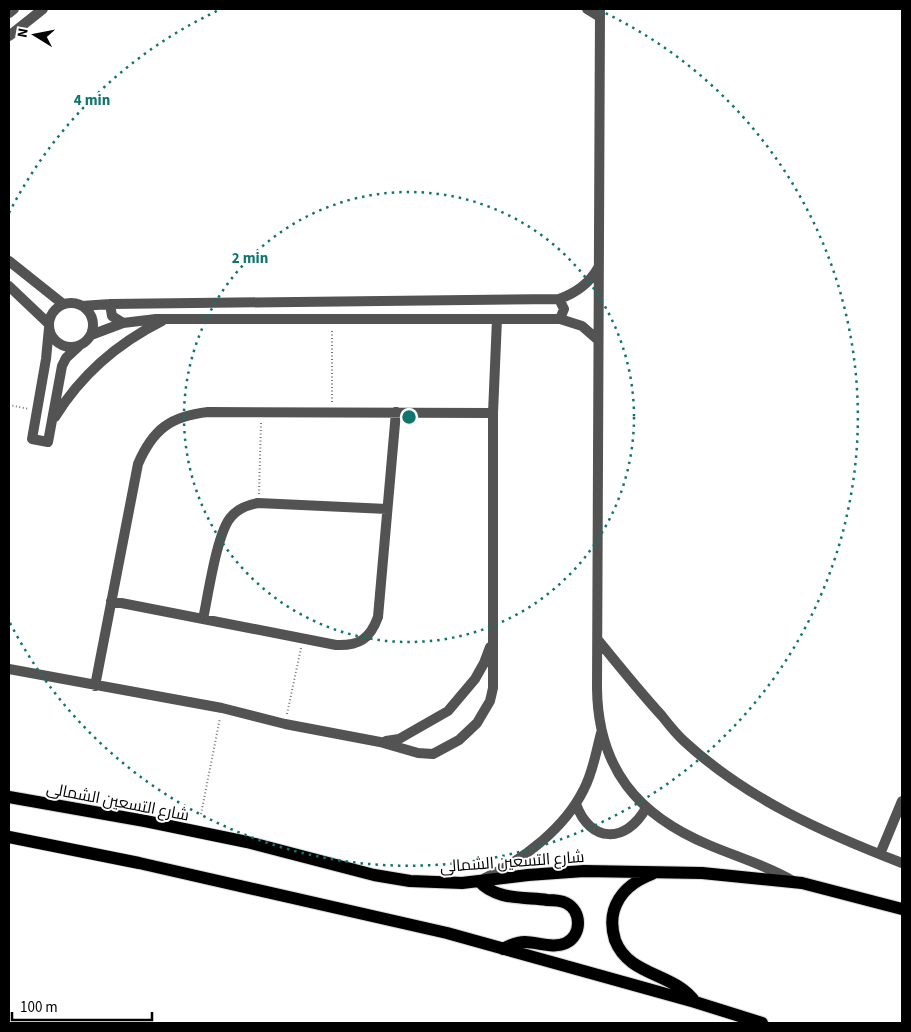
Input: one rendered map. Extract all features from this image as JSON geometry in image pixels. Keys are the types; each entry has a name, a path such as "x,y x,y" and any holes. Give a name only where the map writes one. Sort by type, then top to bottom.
{"main road":[{"name":"شارع التسعين الشمالى","path":"9,797 145,821 247,842 392,878 428,883 479,881 584,871 702,873 796,882 902,909"},
{"path":"9,837 140,863 447,934 695,1002 762,1023"},
{"path":"656,872 639,879 622,894 613,914 614,936 620,949 629,961 679,986 695,1002"},
{"path":"479,881 489,890 501,895 566,903 575,911 578,929 575,935 566,943 554,945 523,942 512,944 503,949"}],"street":[{"path":"9,14 14,9"},
{"path":"9,36 42,9"},
{"path":"587,9 600,13 597,701 601,733 624,784 646,808 668,825 696,840 766,867 796,882"},
{"path":"9,261 63,304"},
{"path":"82,306 110,304 559,299 589,282 599,267"},
{"path":"9,286 49,326 54,340 65,347 78,346 85,343 91,335 92,319 82,306 74,303 63,304 54,310 49,326 46,359 32,440 48,442 62,366 66,358 78,346"},
{"path":"559,299 564,309 560,319"},
{"path":"345,319 346,301"},
{"path":"110,304 112,316 123,324"},
{"path":"91,335 140,320 166,319 560,319 582,326 598,340"},
{"path":"52,422 79,384 101,362 125,342 166,319"},
{"path":"9,669 222,708 285,724 380,742 418,753 432,754 467,734 477,723 490,700 493,688 493,413 497,319"},
{"path":"46,359 56,359 62,366"},
{"path":"95,686 138,464 146,446 158,432 173,421 190,414 208,412 493,413"},
{"path":"111,601 303,639 347,645 358,642 374,628 378,617 396,412"},
{"path":"203,619 222,533 226,524 239,509 258,503 387,509"},
{"path":"598,640 647,700 683,740 718,770 787,813 902,863"},
{"path":"380,742 399,739 448,711 475,679 492,644"},
{"path":"479,881 504,868 532,849 576,804 585,788 591,771 601,733"},
{"path":"880,854 902,801"},
{"path":"576,804 579,814 586,824 596,831 607,834 619,833 630,828 646,808"}],"path":[{"path":"332,320 332,412"},
{"path":"9,405 37,410"},
{"path":"258,503 261,412"},
{"path":"285,724 303,639"},
{"path":"201,814 222,708"}]}
